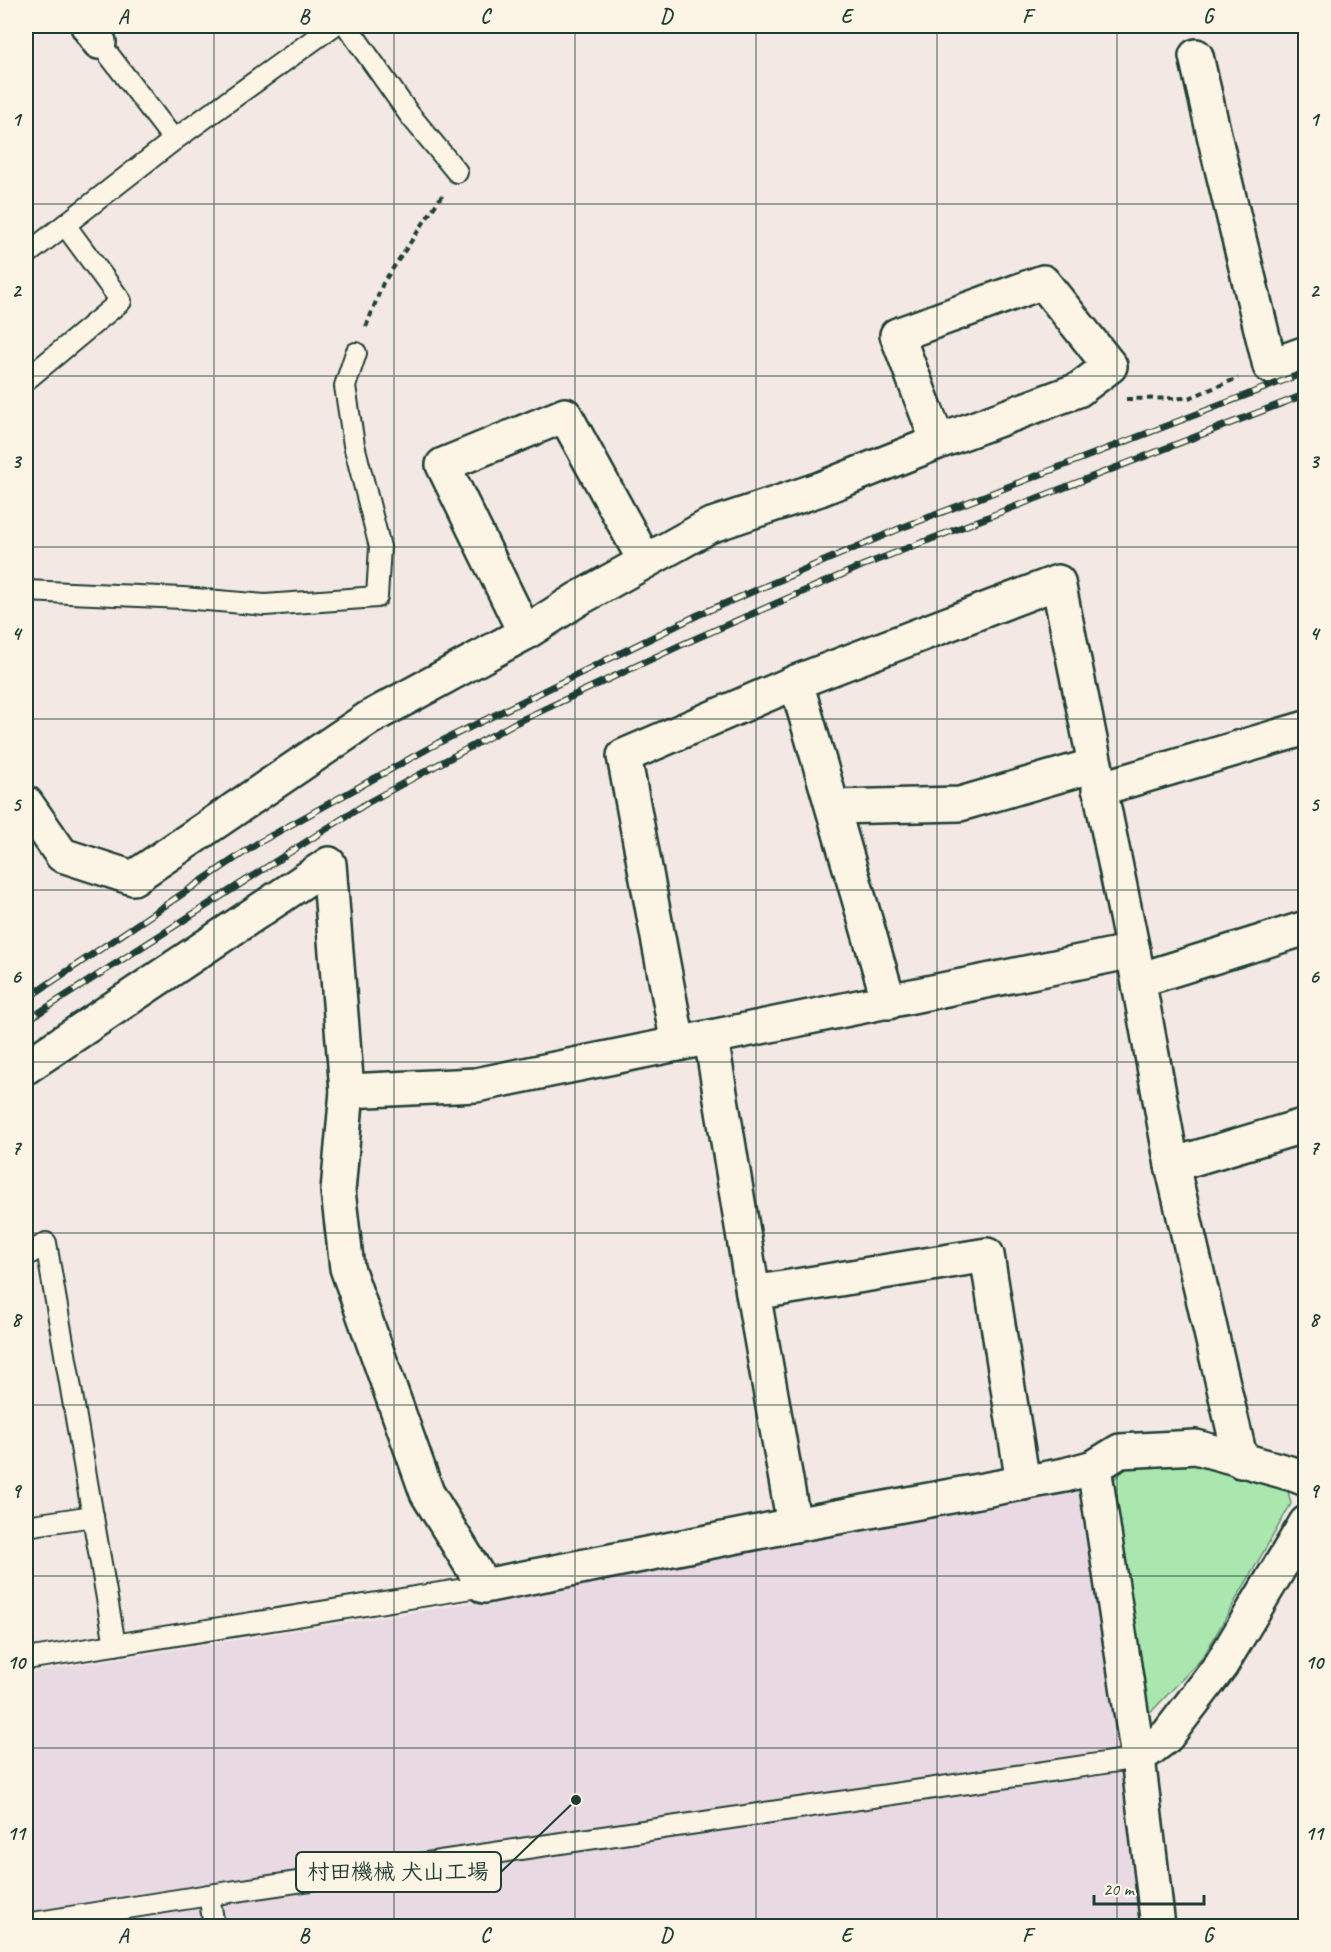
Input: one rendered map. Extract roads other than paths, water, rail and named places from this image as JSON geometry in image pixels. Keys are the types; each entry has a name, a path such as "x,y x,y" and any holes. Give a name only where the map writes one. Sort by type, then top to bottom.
{"street":[{"path":"1196,56 1270,366 1305,353"},
{"path":"26,803 62,855 133,878 369,718 525,633 578,599 709,526 820,489 1078,390 1110,366 1043,282 897,335 938,442"},
{"path":"525,633 442,465 565,414 645,561"},
{"path":"678,1044 624,756 796,682 1058,582 1136,966 1172,1165 1241,1461"},
{"path":"796,682 889,1002"},
{"path":"833,807 960,804 1097,777 1305,728"},
{"path":"26,1067 329,864 347,1091 338,1191 347,1269 427,1493 484,1586 1065,1475 1094,1467 1120,1451 1196,1447 1305,1479"},
{"path":"347,1091 476,1086 889,1002 1136,966 1305,928"},
{"path":"711,1038 794,1525"},
{"path":"1172,1165 1305,1125"},
{"path":"753,1293 987,1255 1023,1483"},
{"path":"1094,1467 1138,1758 1158,1926"},
{"path":"1138,1758 1167,1736 1221,1665 1305,1523"}],"lane":[{"path":"26,255 174,140 333,26"},
{"path":"347,26 409,114 457,172"},
{"path":"94,34 174,140"},
{"path":"26,380 121,301 65,225"},
{"path":"26,591 183,597 265,605 377,597 380,547 354,445 345,386 356,353"},
{"path":"26,1256 46,1243 115,1645"},
{"path":"26,1526 93,1516"},
{"path":"26,1659 484,1586"},
{"path":"26,1924 1138,1758"},
{"path":"209,1895 214,1926"}],"railway":[{"path":"26,999 258,843 438,743 698,615 901,528 1306,372"},
{"path":"26,1021 367,803 513,724 681,645 864,565 1306,394"}],"place":[{"name":"村田機械 犬山工場","path":"576,1800"}]}
